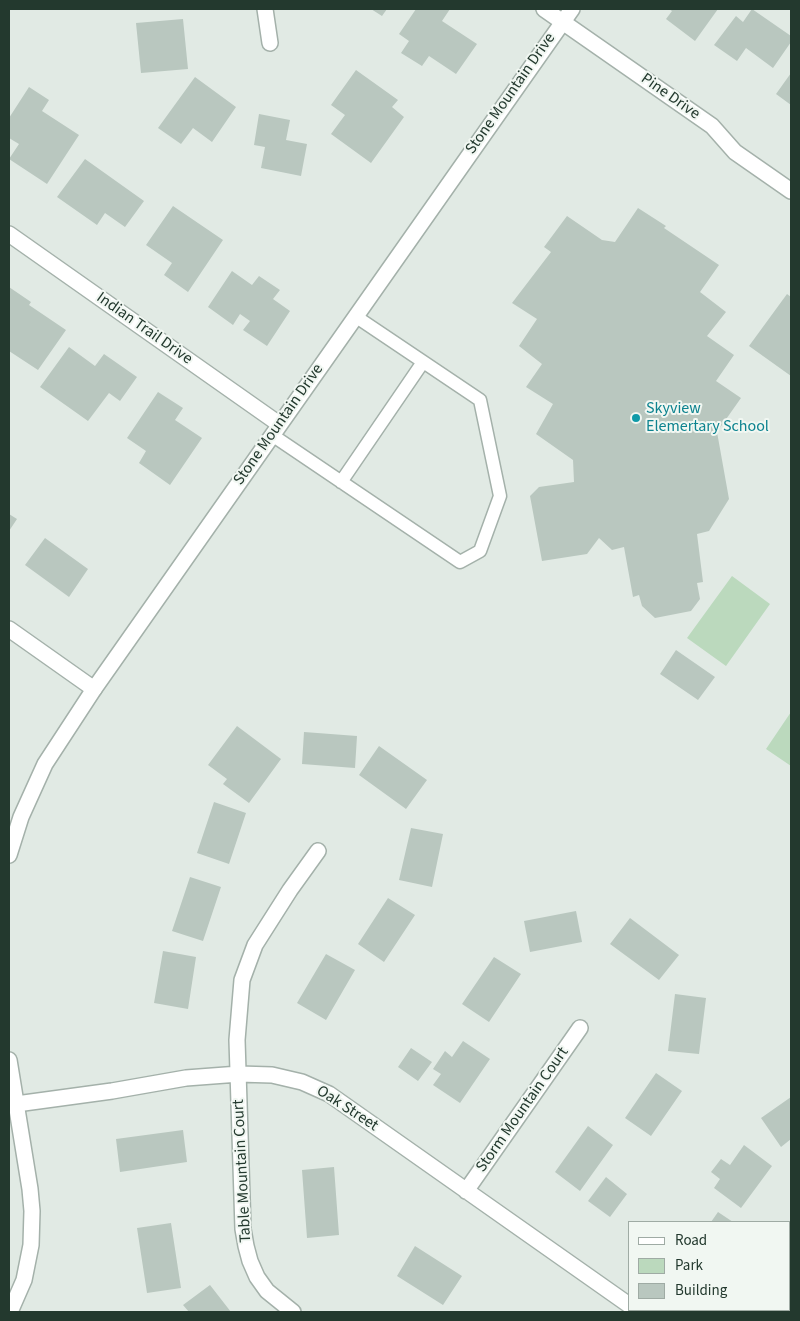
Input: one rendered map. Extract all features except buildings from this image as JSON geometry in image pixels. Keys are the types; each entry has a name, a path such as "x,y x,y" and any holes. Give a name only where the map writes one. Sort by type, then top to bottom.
{"street":[{"path":"265,9 270,43"},
{"name":"Pine Drive","path":"544,9 712,126 735,152 791,191"},
{"name":"Stone Mountain Drive","path":"9,855 21,817 46,764 94,689 572,9"},
{"name":"Indian Trail Drive","path":"9,234 276,430"},
{"path":"9,629 94,689"},
{"name":"Table Mountain Court","path":"293,1312 267,1291 257,1277 246,1246 243,1229 237,1040 242,980 254,945 318,851"},
{"name":"Storm Mountain Court","path":"466,1191 580,1028"},
{"path":"9,1060 12,1104 30,1189 31,1245 24,1280 10,1312"},
{"name":"Oak Street","path":"12,1104 112,1091 186,1078 239,1074 272,1075 302,1082 330,1094 628,1304"}],"lane":[{"path":"276,430 341,482 460,562 480,551 500,496 480,400 356,316"},
{"path":"341,482 423,362"}],"green space":[{"path":"732,576 770,604 726,666 687,638"},
{"path":"791,712 791,766 766,749"}],"place":[{"name":"Skyview Elemertary School","path":"636,418"}]}
